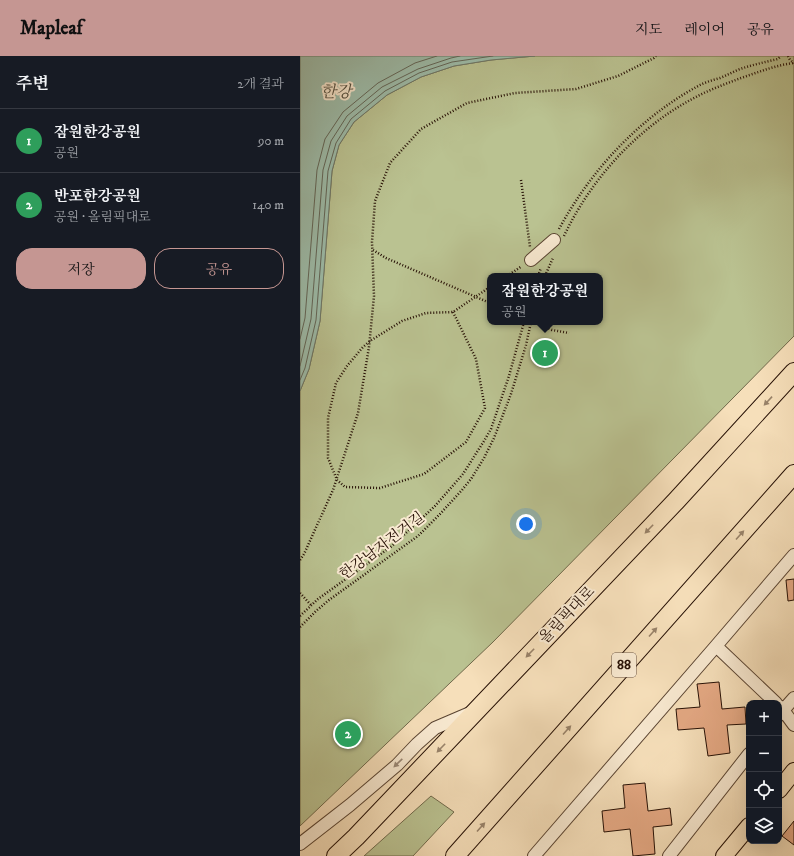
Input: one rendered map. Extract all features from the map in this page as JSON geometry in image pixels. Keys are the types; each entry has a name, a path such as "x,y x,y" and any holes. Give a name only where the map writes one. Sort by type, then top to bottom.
{"highway":[{"name":"올림픽대로","path":"336,856 356,837 676,501 794,372"},
{"name":"88","path":"455,856 794,474"}],"main road":[{"path":"782,786 794,771"},
{"path":"724,856 746,830"}],"street":[{"path":"537,262 558,239"},
{"path":"534,856 794,555"},
{"path":"716,646 770,700"},
{"path":"782,707 794,698"},
{"path":"300,844 350,805 397,765 435,728 475,711"},
{"path":"782,712 794,725"},
{"path":"669,856 746,758"}],"path":[{"path":"300,560 333,490 358,413 370,341 374,296 372,249 375,201 390,163 421,129 467,103 515,93 576,89 618,76 656,56"},
{"path":"558,239 566,218 587,184 635,130 661,109 701,85 741,69 778,59 782,56"},
{"path":"788,56 794,63"},
{"path":"558,239 588,194 615,160 639,136 666,115 694,98 723,84 783,64 794,63"},
{"path":"635,130 639,136"},
{"path":"521,180 538,273"},
{"path":"372,249 386,258 487,302"},
{"path":"546,273 556,252"},
{"path":"513,273 537,262"},
{"path":"452,312 476,359 485,408 466,442 424,474 380,488 346,487 336,480 328,458 328,418 336,383 347,366 370,341 402,321 426,313 452,312 487,289"},
{"name":"한강남자전거길","path":"300,616 318,599 392,546 435,506 463,474 480,448 490,429 509,376 523,325"},
{"name":"한강남자전거길","path":"300,627 316,611 334,597 418,536 462,490 484,458 494,438 511,394 526,345 530,325"},
{"path":"541,325 552,330 569,333"},
{"path":"300,593 311,605"}],"green space":[{"path":"535,56 794,56 794,336 493,642 300,826 300,391 309,369 320,321 332,171 339,145 354,122 387,95 421,77 454,66 491,60"},
{"path":"431,796 454,812 413,856 364,856"}],"water":[{"name":"한강","path":"300,56 535,56 491,60 454,66 421,77 387,95 354,122 339,145 332,171 320,321 309,369 300,391"}],"building":[{"path":"794,579 794,600 788,601 786,580"},
{"path":"719,682 722,709 745,707 746,724 727,725 730,753 708,756 704,728 678,730 676,709 700,707 697,684"},
{"path":"645,783 648,811 670,808 672,825 653,827 655,854 633,856 630,829 604,832 602,811 625,808 623,785"},
{"path":"794,821 794,845 782,836"}],"place":[{"name":"잠원한강공원","path":"545,353"},
{"name":"반포한강공원","path":"348,734"}]}
